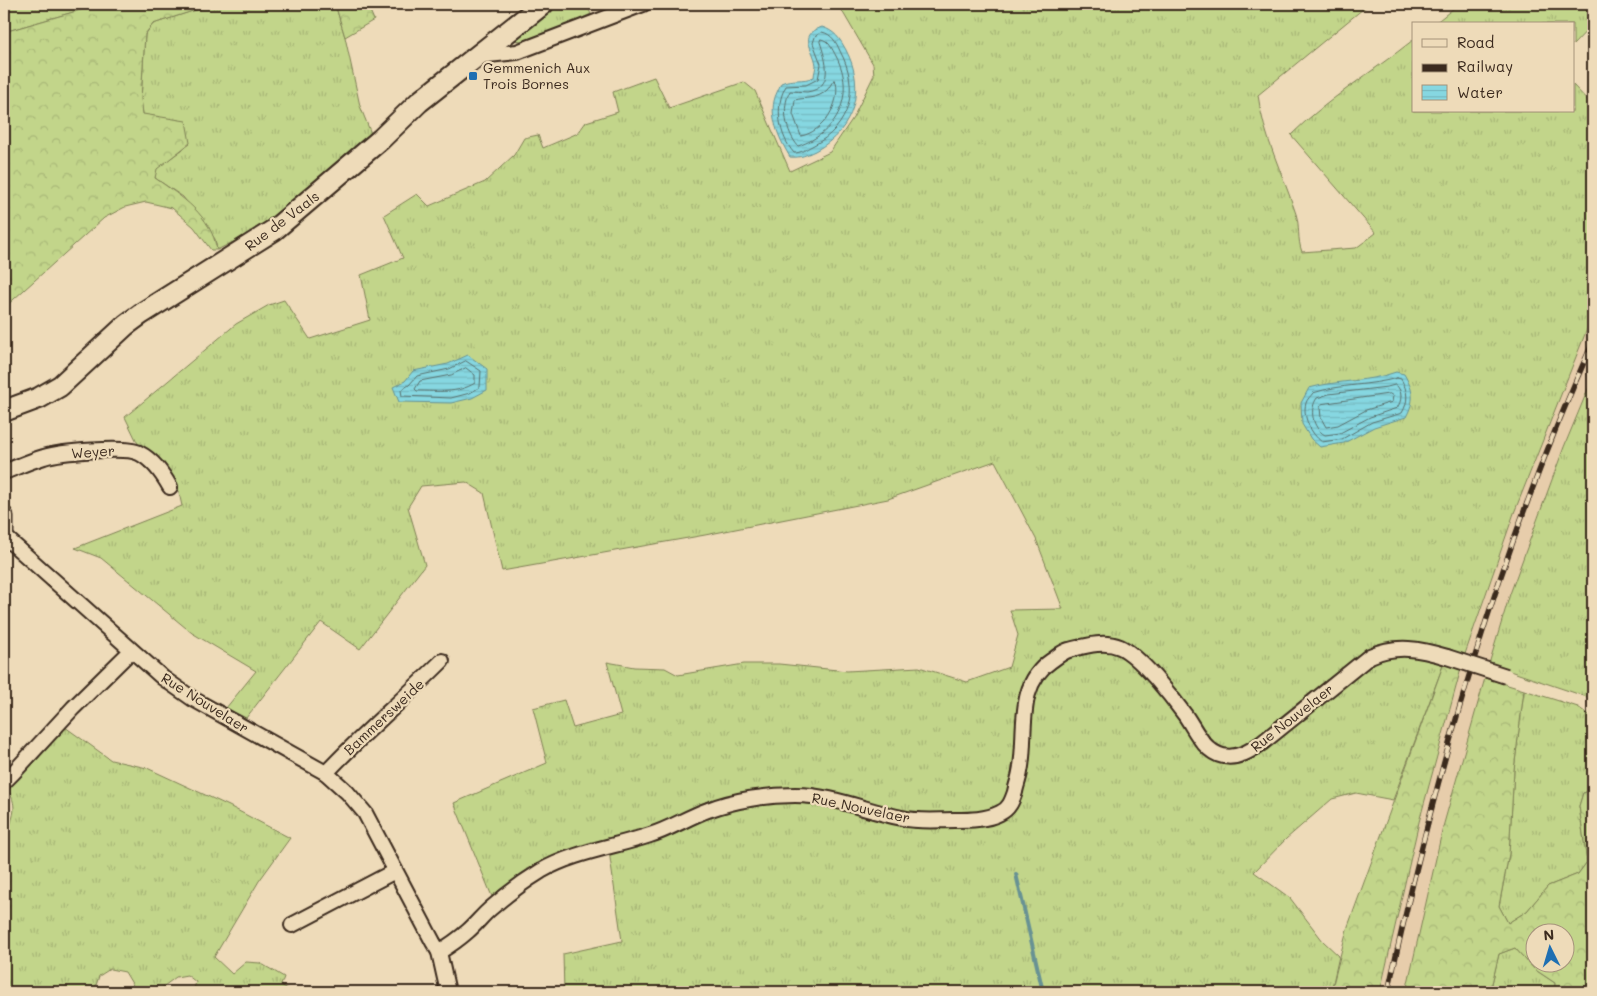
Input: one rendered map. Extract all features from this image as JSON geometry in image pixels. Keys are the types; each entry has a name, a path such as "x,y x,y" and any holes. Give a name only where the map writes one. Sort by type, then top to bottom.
{"main road":[{"name":"Rue de Vaals","path":"4,412 39,398 60,386 133,319 274,230 381,139 419,102 543,4"}],"street":[{"path":"477,56 517,52 644,4"},
{"name":"Weyer","path":"4,472 49,456 118,450 138,452 151,461 170,487"},
{"path":"4,516 4,537"},
{"name":"Rue Nouvelaer","path":"4,537 163,678 193,699 326,773 347,792 364,813 439,952 448,992"},
{"name":"Rue Nouvelaer","path":"439,952 453,944 498,903 543,870 571,858 652,835 719,806 762,797 796,795 837,800 905,819 959,820 993,816 1004,812 1012,801 1021,772 1024,712 1028,692 1037,676 1047,664 1065,651 1098,644 1112,645 1130,653 1150,673 1185,715 1205,745 1215,753 1229,756 1247,753 1262,743 1370,656 1384,650 1400,648 1421,650 1506,676"},
{"path":"4,782 73,708 131,651"},
{"name":"Bammersweide","path":"326,773 345,752 412,691 442,660"},
{"path":"292,925 395,871"}],"shaded area":[{"path":"1593,314 1593,377 1564,447 1510,594 1443,827 1406,992 1380,992 1419,822 1462,665 1514,513"}],"green space":[{"path":"4,4 101,4 4,32"},
{"path":"101,4 214,4 153,24 145,34 141,99 143,114 186,121 190,143 157,169 155,178 185,200 202,217 214,238 217,250 211,250 194,227 172,208 146,202 125,207 104,218 4,308 4,32"},
{"path":"214,4 335,4 345,37 360,106 372,136 267,225 217,250 215,239 183,197 155,178 156,169 190,144 143,114 141,99 145,35 153,24"},
{"path":"335,4 367,4 374,20 345,37"},
{"path":"557,4 586,4 591,14 540,36 520,41 514,40 515,35"},
{"path":"838,4 1369,4 1258,95 1264,125 1296,214 1302,252 1356,248 1376,233 1291,135 1320,109 1412,41 1412,112 1574,112 1574,86 1593,106 1593,314 1514,513 1464,657 1383,647 1253,745 1232,750 1212,745 1134,653 1073,645 1025,689 1018,710 1014,774 1004,806 985,815 905,816 796,791 667,824 572,854 493,899 454,803 547,763 533,708 564,700 573,728 621,715 607,662 634,667 665,668 678,675 744,664 779,664 847,671 919,667 967,682 1009,667 1018,635 1010,610 1063,609 1036,539 995,461 888,499 705,535 502,571 484,493 466,482 421,486 408,507 425,565 360,649 321,622 246,718 226,708 256,671 192,633 101,558 75,548 182,506 178,488 163,468 139,446 125,417 236,324 269,305 284,300 310,339 370,320 361,275 403,258 384,215 417,194 429,206 485,182 514,155 524,138 538,135 543,148 578,133 586,122 618,112 613,92 654,77 669,108 744,82 755,91 790,171 830,152 853,118 874,75 873,64"},
{"path":"1459,4 1593,4 1593,24 1574,44 1574,22 1436,22"},
{"path":"1593,377 1593,702 1587,697 1489,664 1510,594 1564,447"},
{"path":"1098,648 1127,654 1229,762 1385,653 1445,660 1393,800 1356,793 1332,799 1286,839 1254,872 1290,898 1323,941 1339,956 1331,992 564,992 563,954 622,941 609,851 708,813 764,800 836,803 880,819 1011,811 1025,782 1031,696 1042,677 1066,655"},
{"path":"1445,660 1462,665 1419,822 1380,992 1331,992 1347,929"},
{"path":"1485,678 1524,690 1514,770 1509,854 1499,906 1508,923 1527,911 1548,886 1578,874 1587,862 1579,806 1583,793 1593,790 1593,992 1555,992 1555,983 1542,974 1574,974 1574,924 1524,924 1524,958 1515,948 1499,954 1490,992 1406,992 1443,827"},
{"path":"1524,690 1578,707 1593,718 1593,790 1583,793 1579,806 1587,862 1578,874 1548,886 1527,911 1508,923 1499,906 1509,854 1514,770"},
{"path":"65,727 111,760 147,768 229,806 290,838 259,881 214,957 232,974 246,962 260,963 284,977 281,985 293,992 268,992 258,987 254,992 193,992 196,982 187,975 176,977 156,992 137,992 125,972 110,969 99,976 94,992 4,992 4,834 8,832 14,810 13,800 7,788"},
{"path":"1515,948 1524,958 1524,974 1542,974 1555,983 1555,992 1490,992 1499,954"}],"water":[{"path":"822,27 834,33 839,39 852,64 856,93 853,107 848,120 840,132 829,142 806,155 790,157 775,123 773,108 775,99 781,83 814,77 816,65 809,38 810,34"},
{"path":"468,355 487,369 487,390 472,398 451,403 399,402 393,387 405,381 413,371 448,364"},
{"path":"1396,372 1404,374 1410,386 1412,400 1406,417 1374,427 1344,443 1320,447 1311,439 1302,424 1301,403 1309,388 1375,378"}],"waterway":[{"path":"1016,874 1043,992"}],"railway":[{"path":"1388,992 1427,826 1473,662 1528,500 1593,342"}],"place":[{"name":"Gemmenich Aux Trois Bornes","path":"473,76"}]}
